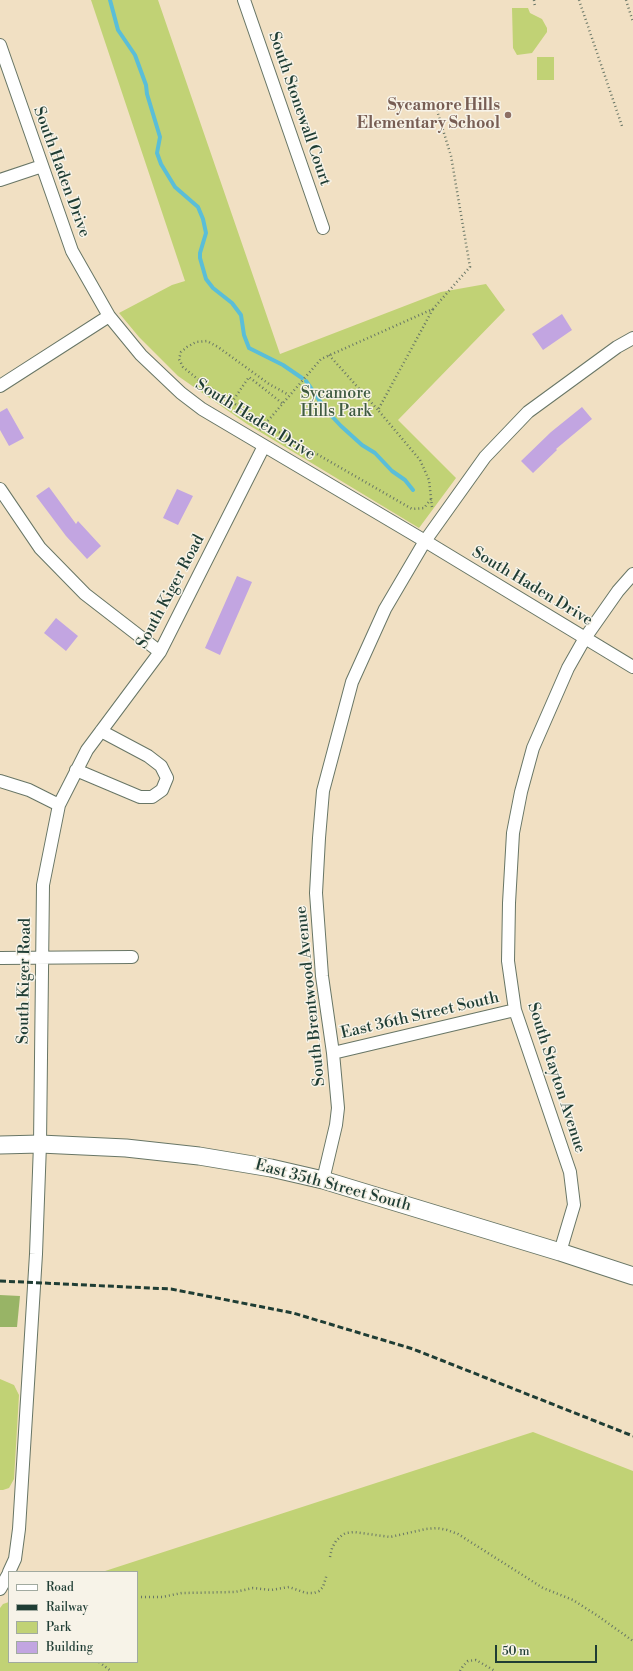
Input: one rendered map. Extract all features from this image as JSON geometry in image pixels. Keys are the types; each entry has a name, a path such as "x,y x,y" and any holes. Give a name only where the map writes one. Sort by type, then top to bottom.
{"main road":[{"name":"East 35th Street South","path":"0,1144 40,1144 126,1148 199,1156 270,1168 323,1180 560,1252 633,1276"}],"street":[{"name":"South Stonewall Court","path":"244,0 323,228"},
{"name":"South Haden Drive","path":"0,45 72,251 109,316 141,355 181,393 202,409 425,541 633,668"},
{"path":"0,180 42,166"},
{"path":"0,386 109,316"},
{"name":"South Brentwood Avenue","path":"323,1180 336,1125 338,1108 333,1053 322,976 316,893 319,838 323,791 352,682 385,609 425,541 484,457 528,412 617,347 633,338"},
{"name":"South Kiger Road","path":"9,1571 14,1559 19,1529 35,1261 40,1144 43,885 59,804 87,750 160,652 264,446"},
{"path":"0,489 40,548 85,594 160,652"},
{"name":"South Stayton Avenue","path":"560,1252 574,1205 570,1172 515,1010 508,961 509,902 513,833 521,792 533,748 568,668 585,638 618,591 633,574"},
{"path":"76,770 140,797 152,798 162,790 167,778 161,766 148,756 101,731"},
{"path":"0,781 29,790 59,804"},
{"path":"0,958 132,957"},
{"name":"East 36th Street South","path":"333,1053 515,1010"},
{"name":"South Kiger Road","path":"0,1589 8,1574"}],"path":[{"path":"534,0 534,7"},
{"path":"579,0 622,126"},
{"path":"626,0 633,22"},
{"path":"378,410 433,309 470,267 451,156 435,104"},
{"path":"258,431 321,359 433,309"},
{"path":"289,395 269,384 218,347 207,341 196,342 187,346 181,352 179,359 183,366 200,381 265,424 412,509 424,508 431,499"},
{"path":"329,355 420,460 429,480 432,507"},
{"path":"232,402 249,377 282,404"},
{"path":"330,1557 332,1548 336,1541 346,1533 354,1532 390,1538 426,1529 437,1528 447,1530 458,1534 543,1588 573,1600 633,1641"},
{"path":"138,1597 162,1597 182,1593 235,1592 253,1588 271,1590 289,1587 306,1593 314,1593 318,1592 324,1587 327,1574"},
{"path":"460,1671 465,1663 472,1660 476,1660 495,1671"},
{"path":"100,1663 111,1671"}],"green space":[{"name":"Sycamore Hills Park","path":"91,0 158,0 280,354 441,292 486,284 505,310 398,420 456,478 419,528 247,424 178,376 139,337 119,313 172,285 185,281"},
{"path":"512,8 528,8 530,13 542,19 547,28 547,32 532,53 517,55 513,48"},
{"path":"537,57 554,57 554,80 537,80"},
{"path":"0,1295 20,1296 17,1327 0,1327"},
{"path":"0,1379 14,1385 19,1395 14,1479 9,1488 3,1490 0,1490"},
{"path":"533,1432 633,1471 633,1671 0,1671 0,1608 3,1604 8,1602 8,1663 138,1663 138,1571 105,1571"}],"building":[{"path":"562,314 572,330 543,350 532,334"},
{"path":"582,407 592,419 556,449 557,450 533,473 521,461 551,432"},
{"path":"7,408 24,438 9,446 0,430 0,412"},
{"path":"49,487 76,524 78,521 101,546 87,559 66,536 36,496"},
{"path":"177,489 193,496 178,525 163,518"},
{"path":"237,576 252,582 220,655 205,648"},
{"path":"56,618 78,636 66,651 44,633"}],"waterway":[{"path":"110,0 118,30 135,55 146,85 147,94 160,137 157,153 161,164 175,187 198,207 203,219 206,233 200,258 206,279 213,288 232,303 241,315 244,335 249,348 283,365 302,378"},
{"path":"306,381 326,410 341,426 362,445 375,453 392,471 405,480 413,490"}],"railway":[{"path":"0,1281 171,1289 293,1313 413,1349 633,1436"}],"place":[{"name":"Sycamore Hills Elementary School","path":"508,115"}]}
